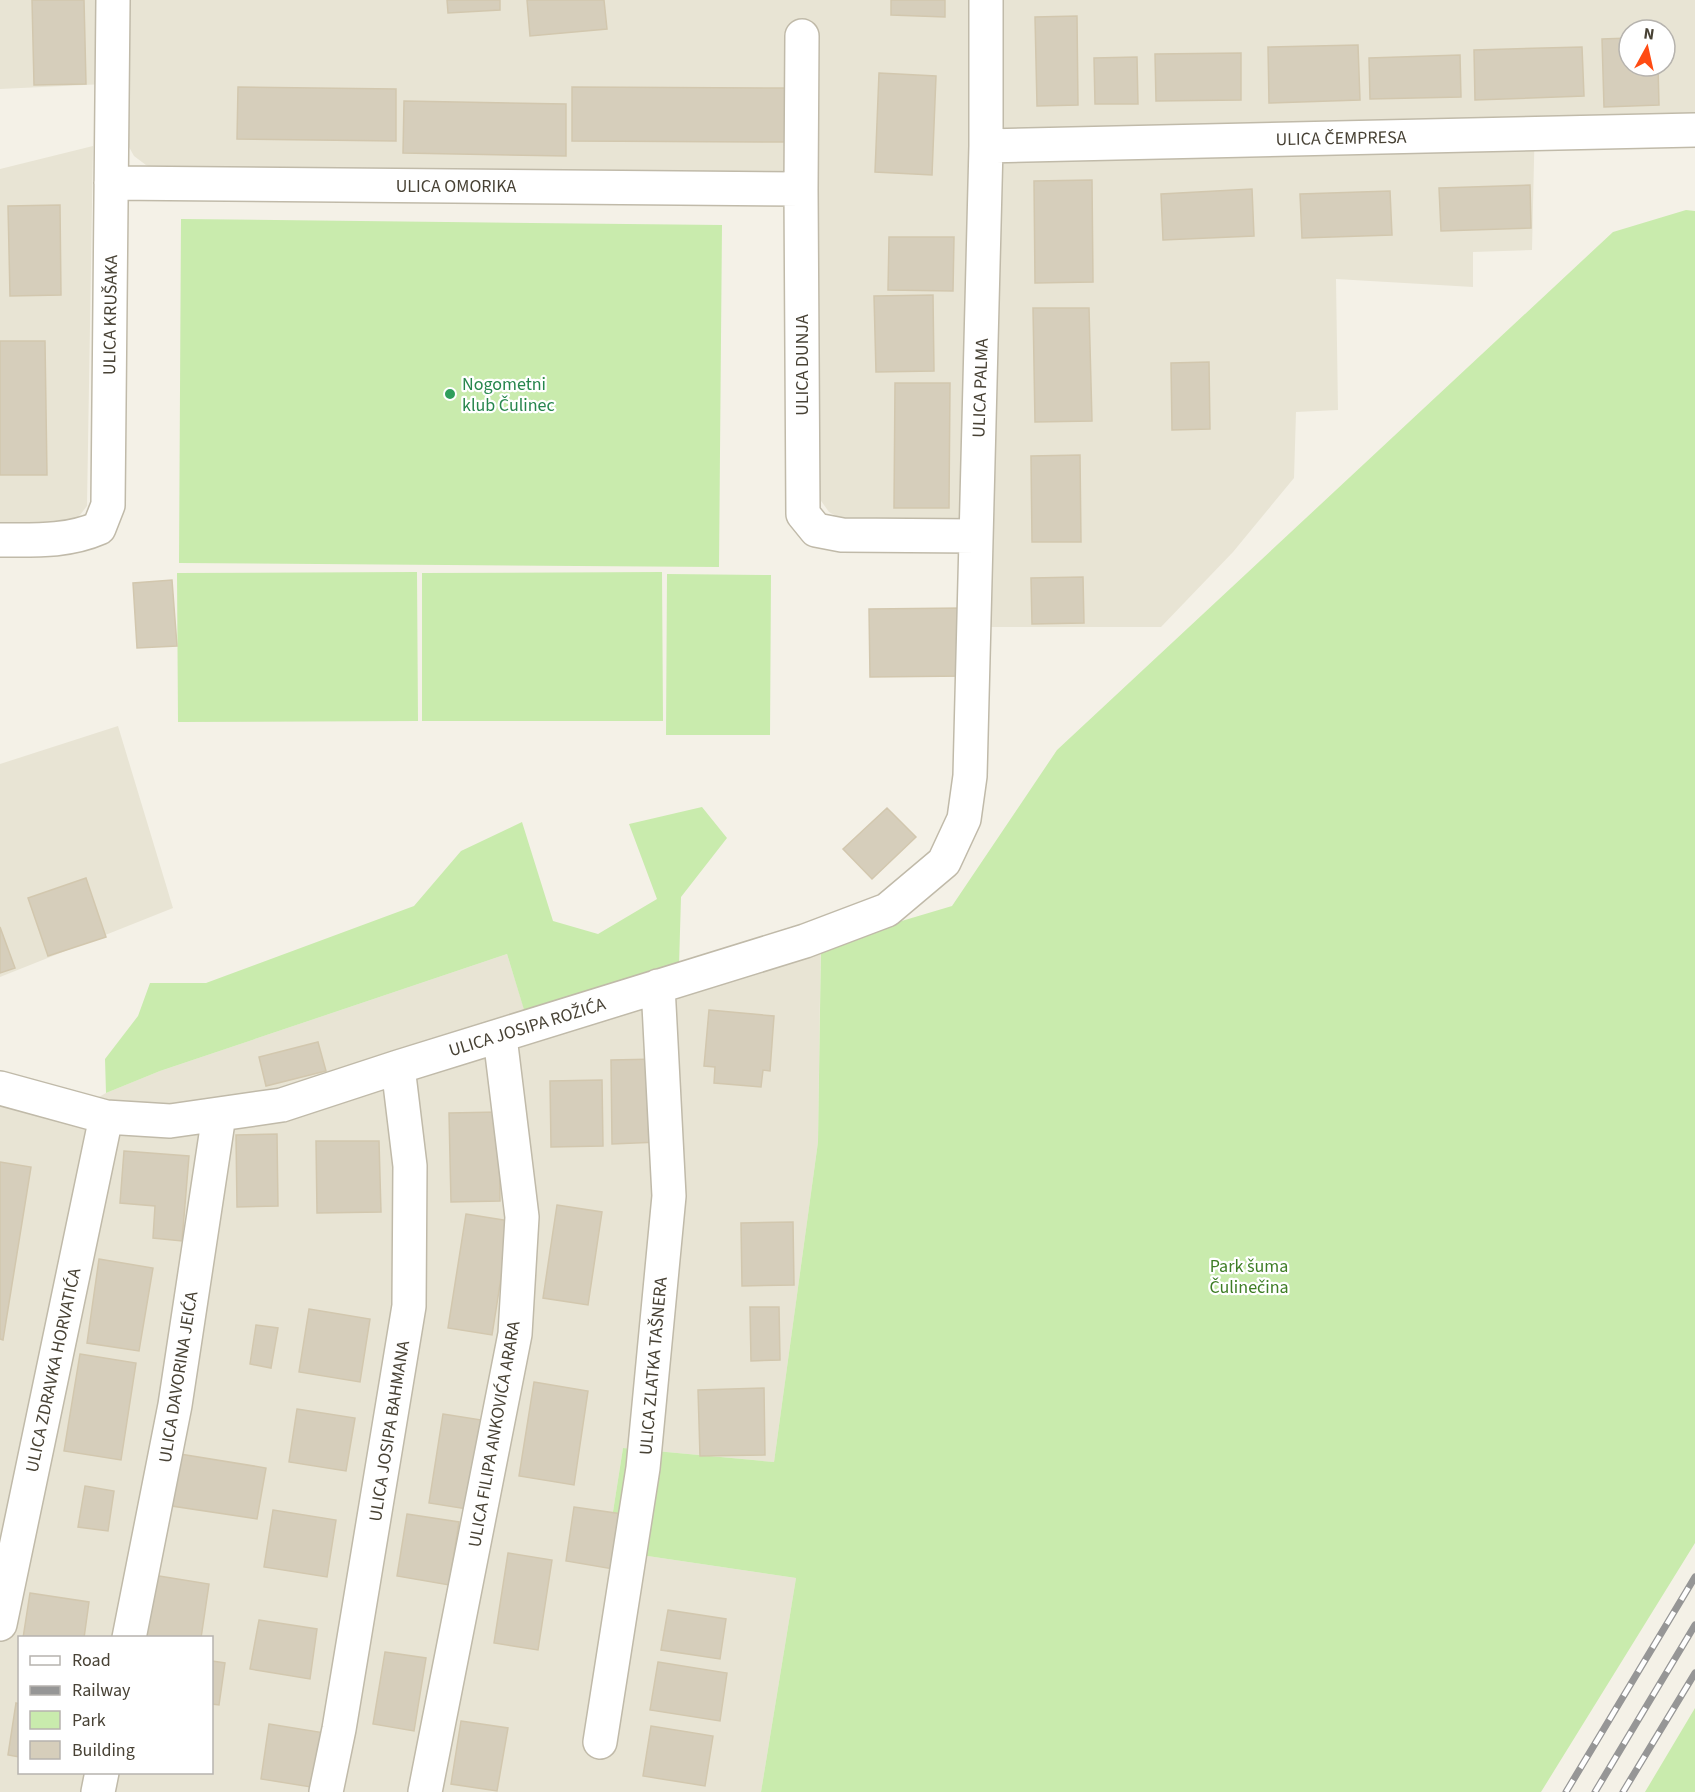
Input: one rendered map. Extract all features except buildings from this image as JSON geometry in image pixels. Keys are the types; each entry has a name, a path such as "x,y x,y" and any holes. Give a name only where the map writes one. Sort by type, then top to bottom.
{"street":[{"name":"ULICA KRUŠAKA","path":"0,540 63,539 83,535 99,528 108,505 113,0"},
{"name":"ULICA PALMA","path":"969,776 986,146 986,0"},
{"name":"ULICA DUNJA","path":"802,36 803,514 816,530 842,535 976,536"},
{"name":"ULICA ČEMPRESA","path":"986,146 1695,130"},
{"name":"ULICA OMORIKA","path":"111,183 801,189"},
{"name":"ULICA JOSIPA ROŽIĆA","path":"0,1088 106,1117 170,1121 282,1105 805,941 887,910 944,862 964,819 969,776"},
{"name":"ULICA ZLATKA TAŠNERA","path":"600,1742 644,1468 669,1196 658,986"},
{"name":"ULICA FILIPA ANKOVIĆA ARARA","path":"425,1792 515,1334 522,1217 500,1037"},
{"name":"ULICA JOSIPA BAHMANA","path":"326,1792 341,1717 409,1306 410,1166 398,1067"},
{"name":"ULICA DAVORINA JEIĆA","path":"129,1636 175,1405 219,1115"},
{"name":"ULICA ZDRAVKA HORVATIĆA","path":"0,1624 106,1117"},
{"path":"98,1792 102,1774"}],"shaded area":[{"path":"0,0 1695,0 1695,118 1535,117 1532,250 1473,252 1473,287 1336,279 1338,410 1296,412 1294,478 1233,552 1161,627 987,627 989,522 843,520 829,512 819,498 816,476 817,175 157,169 146,165 134,156 129,147 125,135 126,83 0,89"},
{"path":"93,146 87,506 70,523 0,529 0,169"},
{"path":"118,726 173,908 0,977 0,764"},
{"path":"821,922 818,1142 774,1462 623,1448 607,1550 796,1578 761,1792 0,1792 0,1101 64,1117 106,1093 160,1071 507,954 525,1012"}],"green space":[{"name":"Park šuma Čulinečina","path":"1686,210 1695,211 1695,1543 1541,1792 761,1792 796,1578 607,1550 623,1448 774,1462 818,1142 821,945 952,906 1057,750 1613,232"},
{"name":"Nogometni klub Čulinec","path":"181,219 722,225 719,567 179,563"},
{"path":"417,572 418,721 178,722 177,573"},
{"path":"662,572 663,721 422,721 422,573"},
{"path":"667,574 771,575 770,735 666,735"},
{"path":"702,807 727,838 681,897 679,966 525,1013 507,954 160,1071 106,1093 105,1059 138,1016 150,983 206,983 414,906 461,851 522,822 553,921 598,934 657,899 629,824"},
{"path":"1695,1708 1695,1792 1645,1792"}],"railway":[{"path":"1566,1792 1695,1577"},
{"path":"1595,1792 1695,1625"},
{"path":"1623,1792 1695,1673"}],"place":[{"name":"Nogometni klub Čulinec","path":"450,394"}]}
